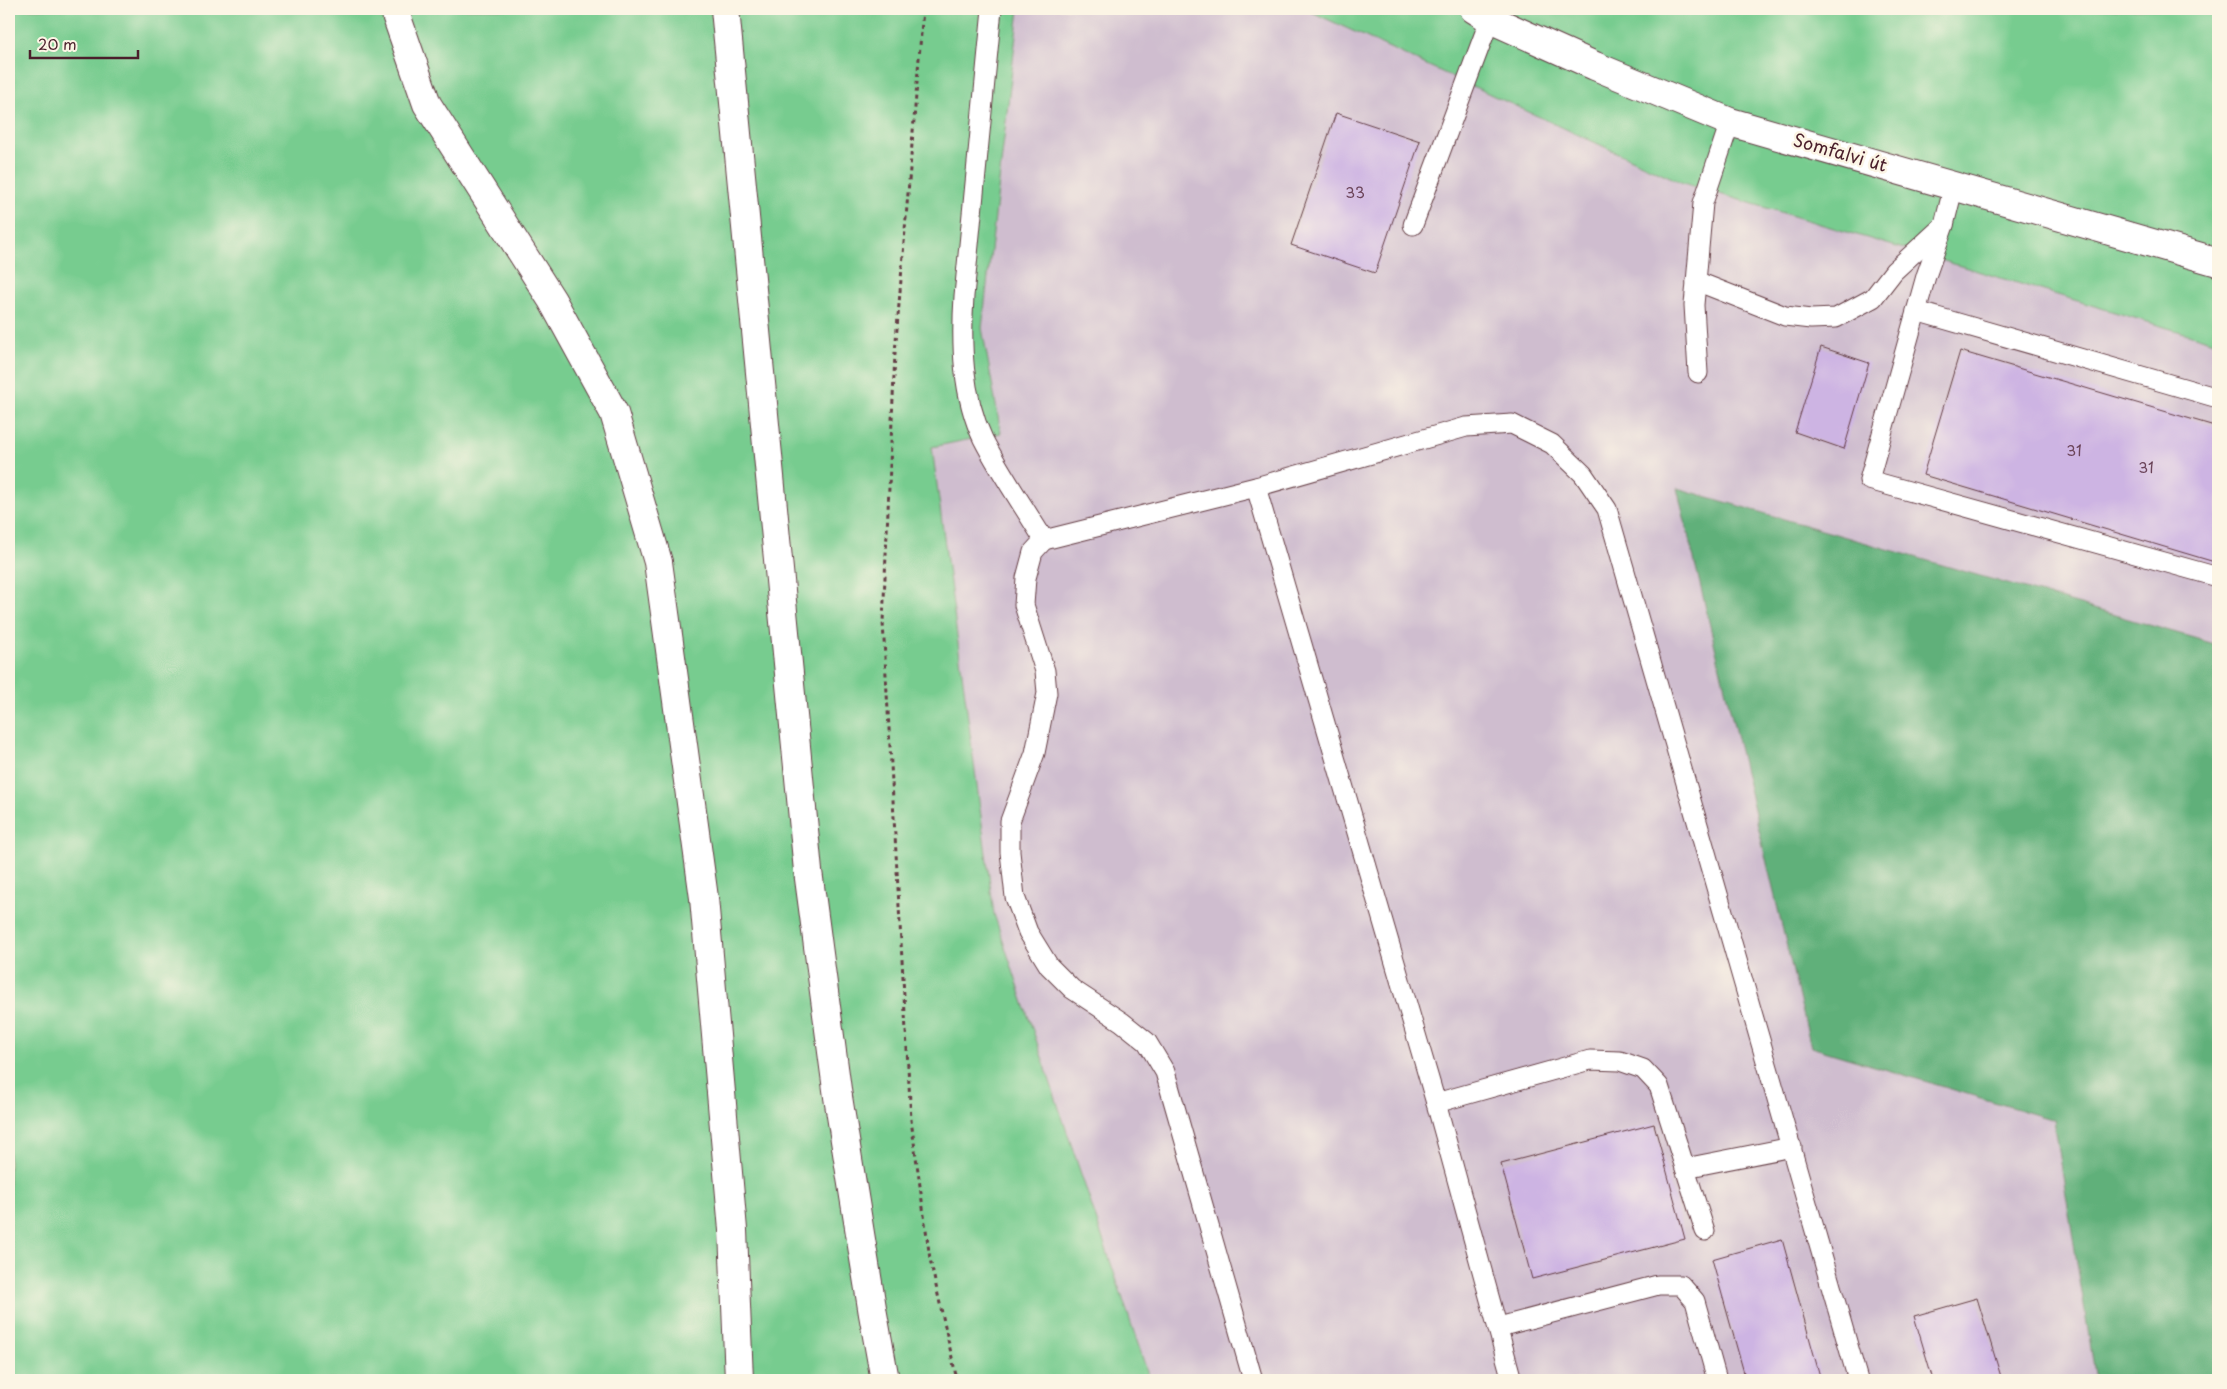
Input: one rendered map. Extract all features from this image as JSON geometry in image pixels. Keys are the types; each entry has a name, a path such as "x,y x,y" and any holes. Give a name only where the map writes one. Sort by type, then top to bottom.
{"street":[{"path":"394,9 427,104 552,300 614,413 658,562 704,898 733,1230 739,1380"},
{"path":"725,9 808,871 838,1097 872,1314 885,1380"},
{"name":"Somfalvi út","path":"1482,14 1595,66 1730,122 2218,262"}],"lane":[{"path":"992,9 964,296 962,327 964,360 969,397 983,438 1044,540"},
{"path":"1413,225 1482,14"},
{"path":"1698,373 1694,305 1703,203 1730,122"},
{"path":"1954,185 1944,225 1916,311 1869,480 2218,577"},
{"path":"1696,281 1785,316 1811,319 1836,318 1873,298 1894,271 1944,225"},
{"path":"1916,311 2218,398"},
{"path":"1253,1380 1165,1072 1147,1042 1122,1022 1072,989 1049,966 1028,932 1015,897 1010,852 1010,821 1035,754 1047,693 1045,671 1024,605 1026,578 1033,552 1044,540 1256,487 1466,427 1512,424 1552,444 1583,474 1607,509 1858,1380"},
{"path":"1256,487 1436,1103 1512,1380"},
{"path":"1436,1103 1590,1060 1620,1061 1643,1068 1659,1086 1705,1231"},
{"path":"1685,1168 1792,1146"},
{"path":"1499,1327 1658,1285 1681,1285 1695,1301 1717,1380"}],"path":[{"path":"923,9 896,353 883,622 911,1120 930,1259 957,1380"}],"shaded area":[{"path":"1019,9 1305,9 1683,183 2218,343 2218,1380 1150,1380 994,914 932,446 1001,433 982,328"}],"green space":[{"path":"9,9 1019,9 982,328 1001,433 932,447 994,914 1150,1380 9,1380"},
{"path":"1305,9 2218,9 2218,343 1683,183"},
{"path":"1677,488 2218,645 2218,1380 2096,1380 2054,1120 1811,1047"}],"building":[{"path":"1336,113 1420,141 1375,273 1291,245"},
{"path":"1821,347 1869,363 1844,449 1795,432"},
{"path":"1960,351 2218,427 2218,563 1923,475"},
{"path":"1654,1124 1685,1239 1532,1279 1501,1164"},
{"path":"1782,1239 1821,1380 1746,1380 1712,1259"},
{"path":"1977,1298 2002,1380 1933,1380 1914,1316"}]}
